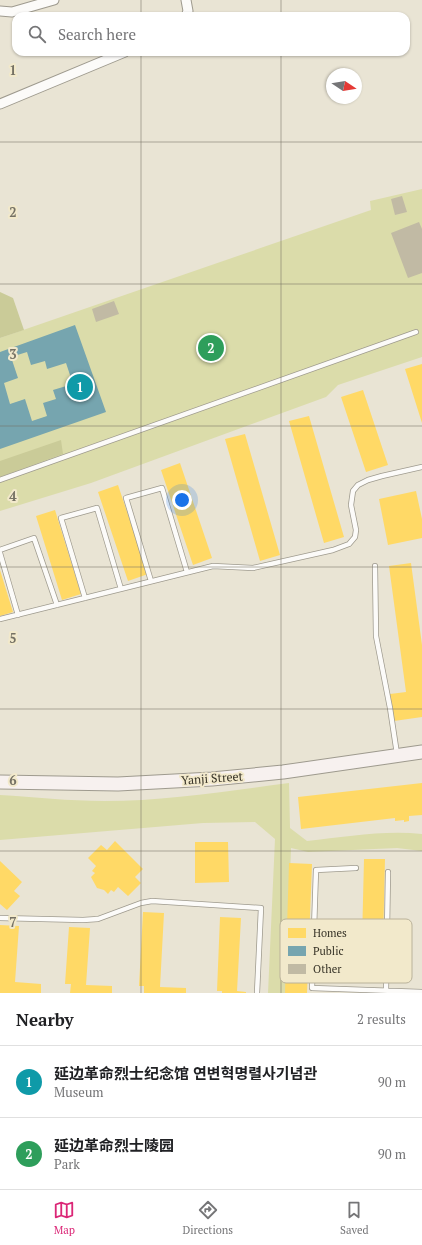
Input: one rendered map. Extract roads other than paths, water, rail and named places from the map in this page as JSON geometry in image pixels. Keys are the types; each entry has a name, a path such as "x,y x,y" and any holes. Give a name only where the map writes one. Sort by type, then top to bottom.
{"main road":[{"name":"Yanji Street","path":"0,782 118,784 212,779 283,772 422,752"}],"street":[{"path":"0,11 12,12 54,0"},
{"path":"186,0 188,12"},
{"path":"0,104 115,56"}],"lane":[{"path":"0,480 416,332"},
{"path":"0,619 213,566 253,568 333,550 349,544 355,537 356,530 351,497 353,491 358,485 375,478 422,467"},
{"path":"151,581 126,498 162,488 187,572"},
{"path":"84,598 61,518 97,508 121,589"},
{"path":"18,615 0,551 34,538 57,605"},
{"path":"375,566 376,636 390,708 397,755"},
{"path":"314,919 316,870 356,868"},
{"path":"387,919 388,872"},
{"path":"0,918 98,919 140,903 152,901 261,908 257,993"},
{"path":"312,983 312,988 351,991 386,990 422,992"},
{"path":"386,983 386,990"}],"place":[{"name":"延边革命烈士陵园","path":"211,348"},
{"name":"延边革命烈士纪念馆 연변혁명렬사기념관","path":"80,387"}]}
